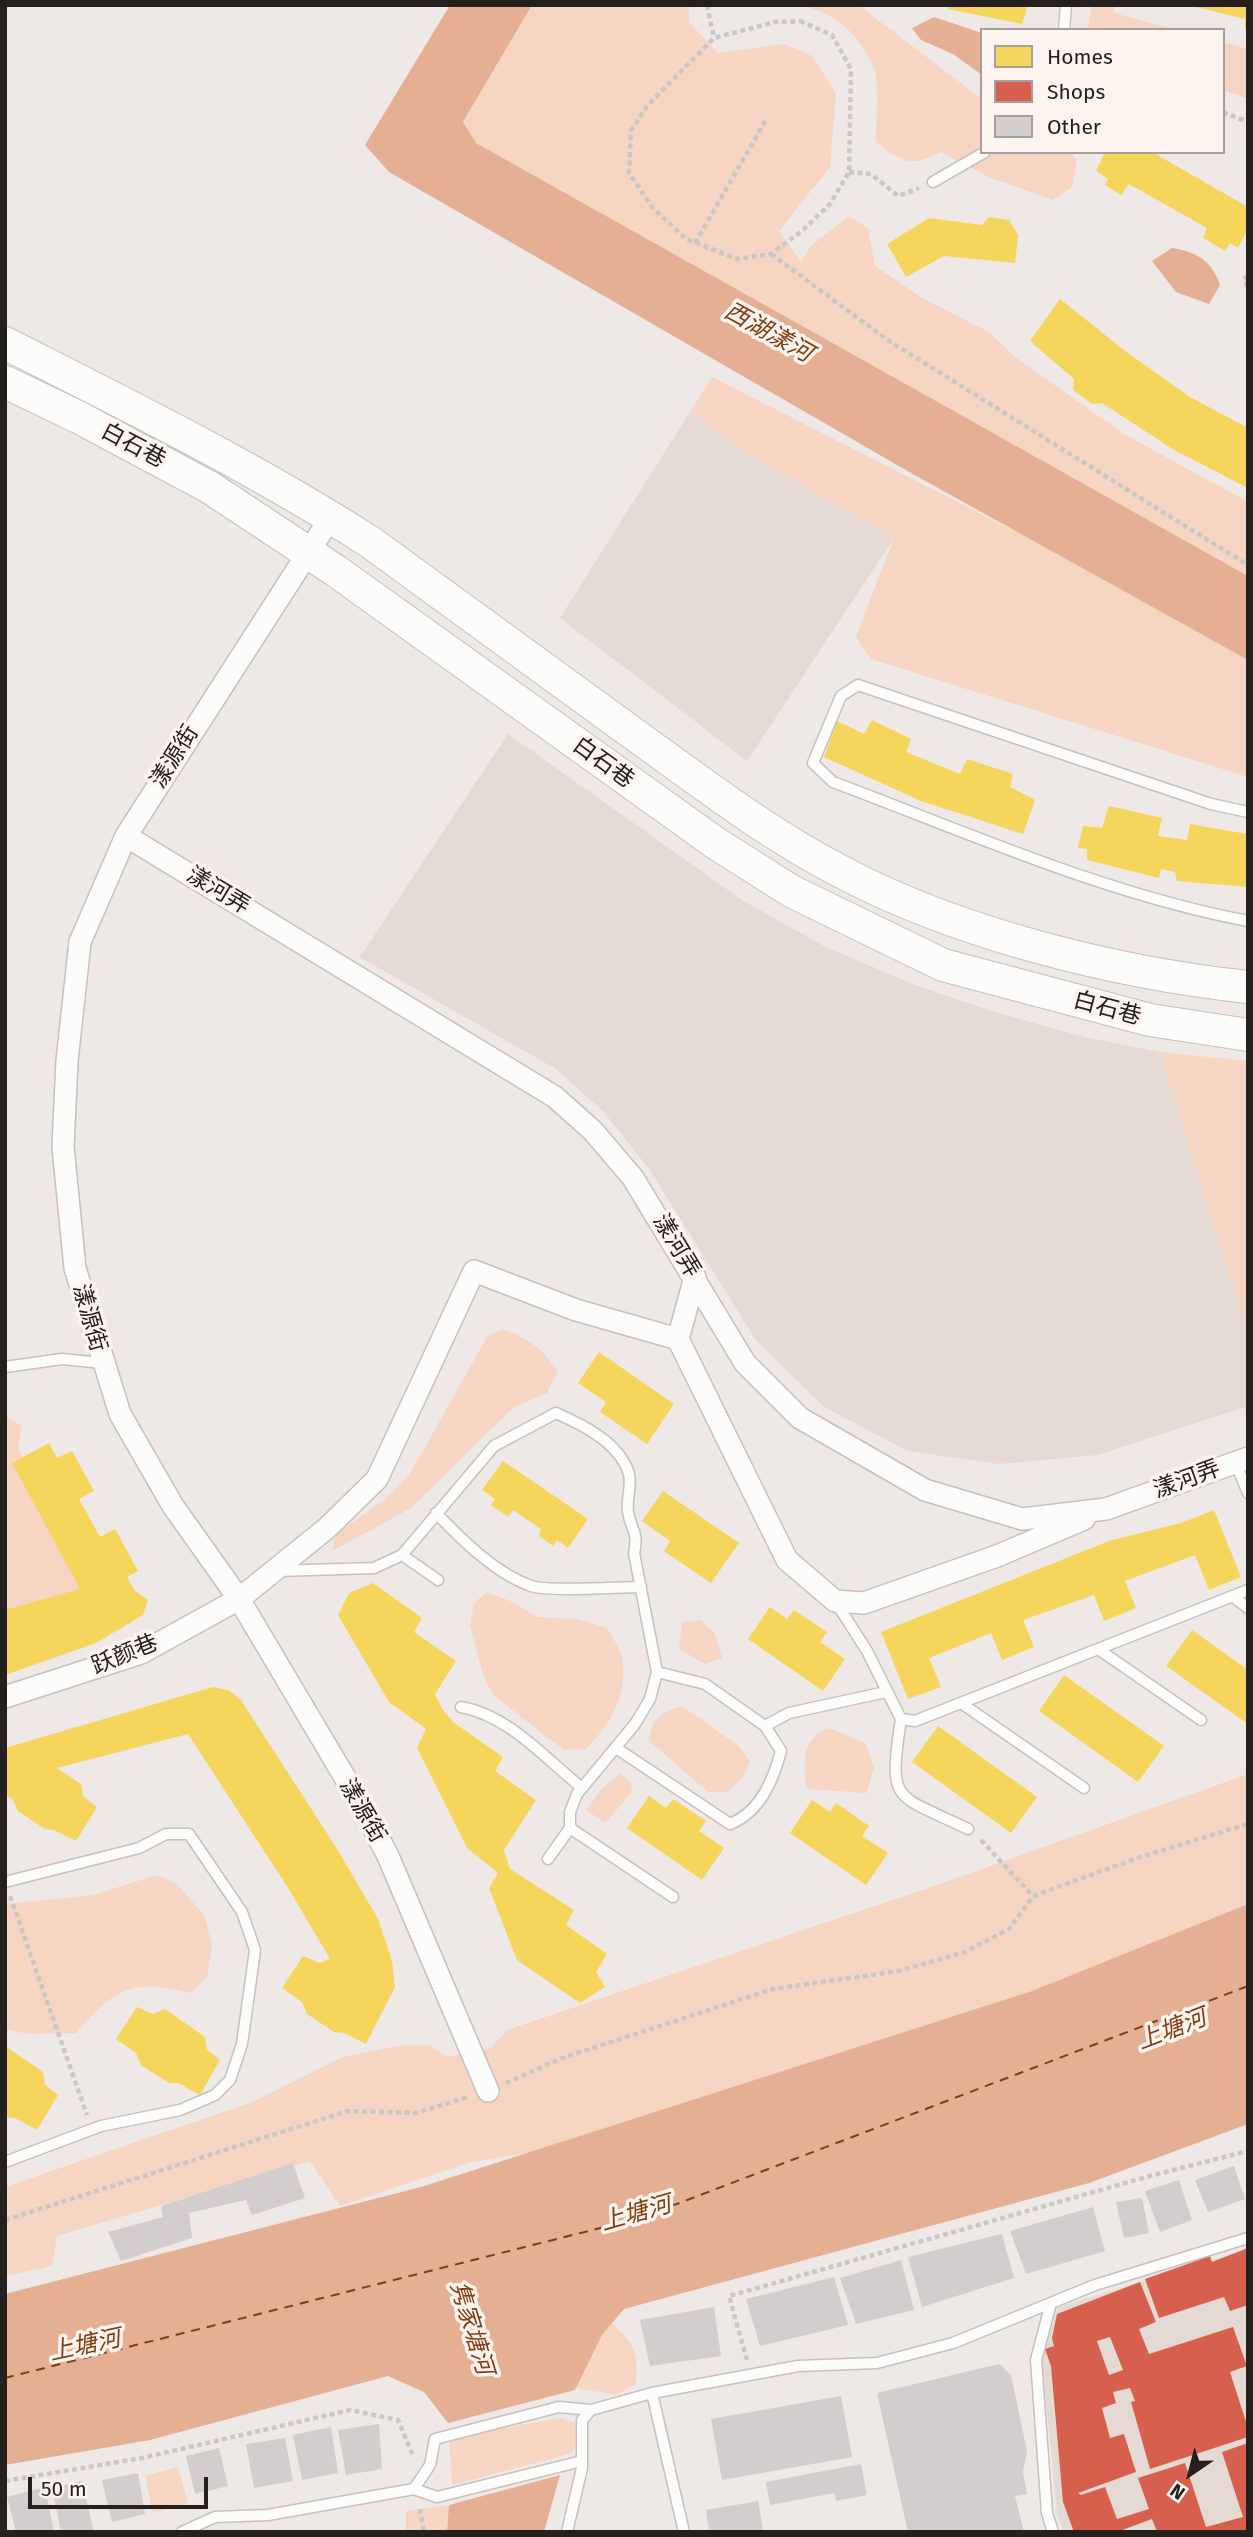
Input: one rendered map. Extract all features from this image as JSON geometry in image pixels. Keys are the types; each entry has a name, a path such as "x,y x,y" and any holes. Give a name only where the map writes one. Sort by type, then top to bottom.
{"main road":[{"name":"白石巷","path":"5,342 225,455 331,517 370,542 731,804 837,870 935,916 1055,950 1209,983 1248,987"},
{"name":"白石巷","path":"5,382 80,418 209,487 308,553 713,842 791,891 858,926 943,965 1150,1020 1248,1035"}],"street":[{"name":"漾源街","path":"331,517 127,836 80,942 67,1061 63,1147 75,1268 120,1414 173,1506 239,1599 388,1856 488,2091"},
{"name":"漾河弄","path":"127,836 555,1097 593,1131 633,1178 745,1363 800,1418 925,1490 1022,1519 1106,1509 1241,1460"},
{"name":"跃颜巷","path":"5,1697 141,1653 239,1599 327,1528 377,1479 474,1271 576,1310 678,1339"},
{"path":"695,1277 678,1339 788,1560 835,1601 864,1602 997,1556 1106,1509"}],"lane":[{"path":"1064,28 1066,5"},
{"path":"933,182 982,154"},
{"path":"1248,812 1211,804 858,685 841,696 813,763 833,782 1114,887 1198,912 1248,921"},
{"path":"5,1367 62,1359 103,1363"},
{"path":"273,1572 374,1568 402,1555 494,1446 556,1413 584,1426 612,1447 629,1474 628,1512 638,1536 634,1553 657,1672 650,1699 616,1748 582,1788 570,1812 570,1828 548,1859"},
{"path":"1241,1460 1248,1493"},
{"path":"436,1513 463,1540 505,1572 533,1587 641,1587"},
{"path":"402,1555 438,1580"},
{"path":"901,1719 915,1721 1248,1590"},
{"path":"1232,1596 1248,1608"},
{"path":"835,1601 867,1651 901,1719 893,1770 895,1788 907,1799 968,1829"},
{"path":"1098,1649 1201,1720"},
{"path":"616,1748 730,1824 749,1817 775,1774 781,1751 765,1726 705,1684 657,1672"},
{"path":"765,1726 789,1713 886,1692"},
{"path":"961,1703 1084,1788"},
{"path":"461,1707 483,1711 503,1723 582,1788"},
{"path":"570,1828 673,1897"},
{"path":"5,2162 92,2129 180,2110 215,2095 230,2080 242,2043 255,1950 242,1912 189,1834 166,1834 139,1848 6,1882"},
{"path":"414,2489 430,2465 435,2439 559,2407 591,2410 652,2393 798,2367 877,2363 953,2343 1095,2285 1248,2238"},
{"path":"1051,2303 1036,2360 1047,2513 1053,2532"},
{"path":"652,2393 684,2532"},
{"path":"567,2532 582,2461 582,2420 591,2410"},
{"path":"182,2532 215,2517 268,2515 414,2489 437,2497 582,2461"}],"path":[{"path":"707,5 714,38"},
{"path":"800,21 832,35 851,69 849,173 830,204 771,254 737,259 686,239 653,208 629,173 631,131 647,106 714,38 775,22 800,21"},
{"path":"1225,113 1248,122"},
{"path":"695,243 766,120"},
{"path":"849,173 871,174 898,196 933,182"},
{"path":"771,254 886,339 1248,565"},
{"path":"1248,276 1244,279 1248,288"},
{"path":"5,2220 348,2111 416,2113 488,2091 565,2057 773,1989 899,1971 965,1952 1009,1929 1033,1896 1140,1857 1248,1824"},
{"path":"968,1829 1003,1862 1033,1896"},
{"path":"6,1882 92,2129"},
{"path":"751,2375 729,2296 1150,2176 1248,2151"},
{"path":"5,2481 142,2458 350,2410 398,2420 413,2454 414,2489"}],"shaded area":[{"path":"532,5 689,5 689,22 718,53 784,44 812,56 836,93 830,167 779,231 801,262 811,246 849,216 868,228 875,266 924,299 989,332 1015,357 1124,434 1248,502 1248,576 476,143 463,123"},
{"path":"798,5 858,5 980,97 980,154 1072,154 1077,160 1072,187 1053,200 991,178 941,152 914,161 892,154 876,141 876,76 868,56 844,26 811,8"},
{"path":"1091,5 1115,5 1114,13 1170,28 1088,28"},
{"path":"1225,43 1248,49 1248,99 1225,91"},
{"path":"712,377 1030,539 1248,660 1248,777 871,659 856,637 894,538 756,458 690,412"},
{"path":"690,412 756,458 894,538 747,761 560,618"},
{"path":"508,734 742,900 824,946 915,985 991,1011 1084,1037 1160,1052 1248,1334 1248,1406 1098,1455 999,1464 907,1451 823,1406 756,1340 650,1170 603,1111 556,1069 360,957"},
{"path":"1160,1052 1248,1061 1248,1334"},
{"path":"501,1329 533,1345 558,1371 547,1393 513,1408 411,1508 332,1551 337,1533 384,1500 410,1474 487,1337"},
{"path":"5,1416 22,1426 18,1448 94,1598 5,1623"},
{"path":"487,1592 513,1602 537,1617 578,1619 607,1628 621,1654 623,1684 610,1719 586,1749 564,1750 493,1695 483,1675 470,1625 474,1603"},
{"path":"701,1620 715,1634 722,1658 705,1664 679,1649 682,1622"},
{"path":"682,1706 739,1746 750,1762 744,1776 728,1792 708,1792 649,1741 652,1727 658,1717"},
{"path":"829,1728 865,1743 874,1767 867,1793 807,1789 806,1753 813,1739"},
{"path":"620,1774 631,1782 632,1792 605,1823 586,1810 606,1784"},
{"path":"1248,1774 1248,1904 1032,1991 531,2152 468,2163 340,2206 310,2161 57,2236 52,2266 5,2276 5,2187 255,2101 343,2057 397,2046 429,2045 447,2057 491,2048 507,2030 940,1884"},
{"path":"156,1875 177,1884 204,1915 212,1945 207,1977 191,1993 154,1987 126,1990 102,2006 76,2033 28,2034 5,2029 5,1904 94,1895"},
{"path":"1248,2249 1248,2532 1064,2532 1057,2514 1042,2359 1058,2307"},
{"path":"612,2323 630,2343 636,2357 636,2384 616,2395 576,2388 602,2335"},
{"path":"561,2418 575,2423 578,2446 569,2454 452,2485 449,2437"},
{"path":"178,2467 188,2503 153,2513 145,2476"},
{"path":"449,2505 447,2532 406,2532 406,2511"}],"water":[{"name":"西湖漾河","path":"450,5 532,5 463,122 476,143 1248,576 1248,660 911,473 389,172 365,145"},
{"path":"934,17 980,32 980,74 953,54 921,40 912,28"},
{"path":"1172,248 1196,255 1213,270 1220,285 1209,304 1176,292 1152,261"},
{"path":"1248,1904 1248,2124 1089,2183 624,2309 602,2335 575,2390 448,2423 424,2392 388,2376 150,2440 5,2465 5,2294 421,2187 1032,1991"},
{"path":"560,2475 544,2532 447,2532 449,2505"}],"building: Homes":[{"path":"948,5 1028,5 1022,24 948,9"},
{"path":"1188,5 1248,5 1248,30 1245,29 1245,19"},
{"path":"1104,154 1155,154 1248,207 1248,229 1238,248 1230,243 1225,251 1203,238 1207,228 1129,184 1121,195 1105,185 1108,179 1096,171"},
{"path":"989,217 1009,220 1018,235 1015,263 944,256 906,277 887,244 929,218 982,225"},
{"path":"1060,299 1125,351 1190,397 1248,428 1248,488 1174,450 1102,403 1092,404 1073,390 1074,379 1030,341"},
{"path":"872,720 911,739 906,752 960,774 967,759 1013,774 1010,787 1035,800 1023,834 921,801 824,757 837,721 864,734"},
{"path":"1109,806 1162,818 1158,836 1187,840 1190,824 1247,834 1248,887 1177,881 1175,872 1161,869 1159,878 1087,860 1087,849 1078,848 1083,826 1102,828"},
{"path":"599,1352 674,1404 647,1444 600,1412 606,1402 578,1383"},
{"path":"49,1443 57,1458 72,1451 94,1491 79,1499 100,1537 115,1529 138,1571 127,1577 135,1591 148,1600 143,1615 96,1643 5,1675 5,1610 80,1589 12,1463"},
{"path":"503,1461 588,1519 568,1548 557,1540 553,1546 539,1536 541,1529 513,1510 508,1517 491,1505 495,1499 482,1490"},
{"path":"663,1491 739,1543 711,1583 664,1551 670,1541 642,1521"},
{"path":"1214,1510 1241,1577 1209,1590 1195,1555 1125,1581 1136,1608 1104,1621 1094,1595 1023,1620 1034,1647 1002,1660 991,1633 929,1658 941,1687 908,1699 881,1632 1109,1541 1181,1523"},
{"path":"373,1583 422,1618 414,1632 456,1661 435,1694 442,1709 453,1722 503,1757 495,1771 536,1800 504,1850 510,1869 574,1910 566,1925 607,1954 596,1972 605,1987 580,2003 517,1960 489,1888 498,1873 467,1848 417,1748 426,1729 389,1702 338,1615 349,1593"},
{"path":"770,1607 787,1619 794,1610 827,1632 820,1642 845,1659 823,1691 748,1639"},
{"path":"1192,1630 1248,1670 1248,1724 1166,1666"},
{"path":"1064,1675 1164,1746 1138,1782 1039,1711"},
{"path":"213,1687 228,1690 241,1700 339,1852 378,1919 392,1961 395,1987 366,2044 344,2033 334,2032 307,2014 302,2002 282,1988 303,1956 319,1963 330,1959 290,1891 188,1734 57,1768 81,1784 83,1796 97,1807 76,1841 54,1830 45,1829 18,1811 13,1800 5,1794 5,1748"},
{"path":"938,1726 1037,1797 1011,1833 912,1762"},
{"path":"649,1796 666,1808 673,1799 706,1821 699,1831 724,1848 702,1880 627,1828"},
{"path":"812,1800 830,1812 836,1803 869,1826 862,1836 888,1853 866,1885 790,1833"},
{"path":"137,2007 153,2014 165,2009 205,2037 207,2050 220,2060 200,2095 178,2083 169,2083 141,2065 136,2053 116,2039"},
{"path":"5,2046 43,2072 45,2085 58,2095 37,2130 15,2118 5,2117"}],"building: Shops":[{"path":"1248,2248 1248,2305 1230,2311 1224,2297 1159,2318 1145,2279 1210,2256 1212,2262"},
{"path":"1140,2282 1156,2322 1139,2329 1149,2354 1233,2327 1247,2366 1230,2372 1248,2428 1248,2437 1150,2469 1131,2402 1135,2401 1130,2388 1113,2392 1116,2403 1102,2408 1110,2438 1124,2434 1136,2472 1078,2493 1081,2495 1105,2487 1117,2519 1149,2509 1138,2478 1185,2463 1206,2527 1243,2517 1222,2452 1248,2443 1248,2531 1157,2532 1152,2519 1117,2532 1074,2532 1063,2502 1051,2366 1045,2349 1054,2346 1052,2338 1057,2314","holes":["1110,2337 1123,2370 1109,2375 1097,2341"]}],"building: Other":[{"path":"293,2163 305,2198 252,2215 246,2200 189,2213 192,2238 121,2261 108,2232 163,2217 161,2206"},
{"path":"1234,2166 1245,2199 1208,2212 1195,2180"},
{"path":"1179,2180 1192,2220 1160,2232 1145,2191"},
{"path":"1142,2198 1149,2233 1124,2238 1116,2202"},
{"path":"1093,2207 1105,2251 1026,2274 1010,2231"},
{"path":"1002,2234 1014,2278 922,2307 908,2257"},
{"path":"901,2260 914,2310 856,2324 840,2278"},
{"path":"834,2277 848,2325 760,2346 746,2299"},
{"path":"714,2307 721,2356 650,2366 640,2320"},
{"path":"999,2364 1011,2375 1027,2451 1023,2472 1027,2494 1015,2496 1024,2532 908,2532 877,2393"},
{"path":"841,2396 852,2457 722,2480 711,2419"},
{"path":"379,2424 382,2469 346,2475 338,2430"},
{"path":"331,2427 338,2473 302,2480 293,2435"},
{"path":"285,2438 293,2481 254,2488 246,2444"},
{"path":"219,2448 228,2486 195,2494 186,2456"},
{"path":"861,2464 867,2495 836,2501 835,2493 770,2505 766,2482"},
{"path":"138,2473 145,2514 112,2522 102,2480"},
{"path":"82,2481 94,2532 61,2532 52,2488"},
{"path":"45,2487 54,2532 16,2532 7,2497"},
{"path":"758,2501 763,2530 709,2532 706,2510"}],"ferry route":[{"path":"5,2378 640,2218 1248,1986"}],"water label":[{"name":"上塘河","path":"1172,2030"},
{"name":"上塘河","path":"636,2214"},
{"name":"隽家塘河","path":"471,2328"},
{"name":"上塘河","path":"85,2346"}]}
